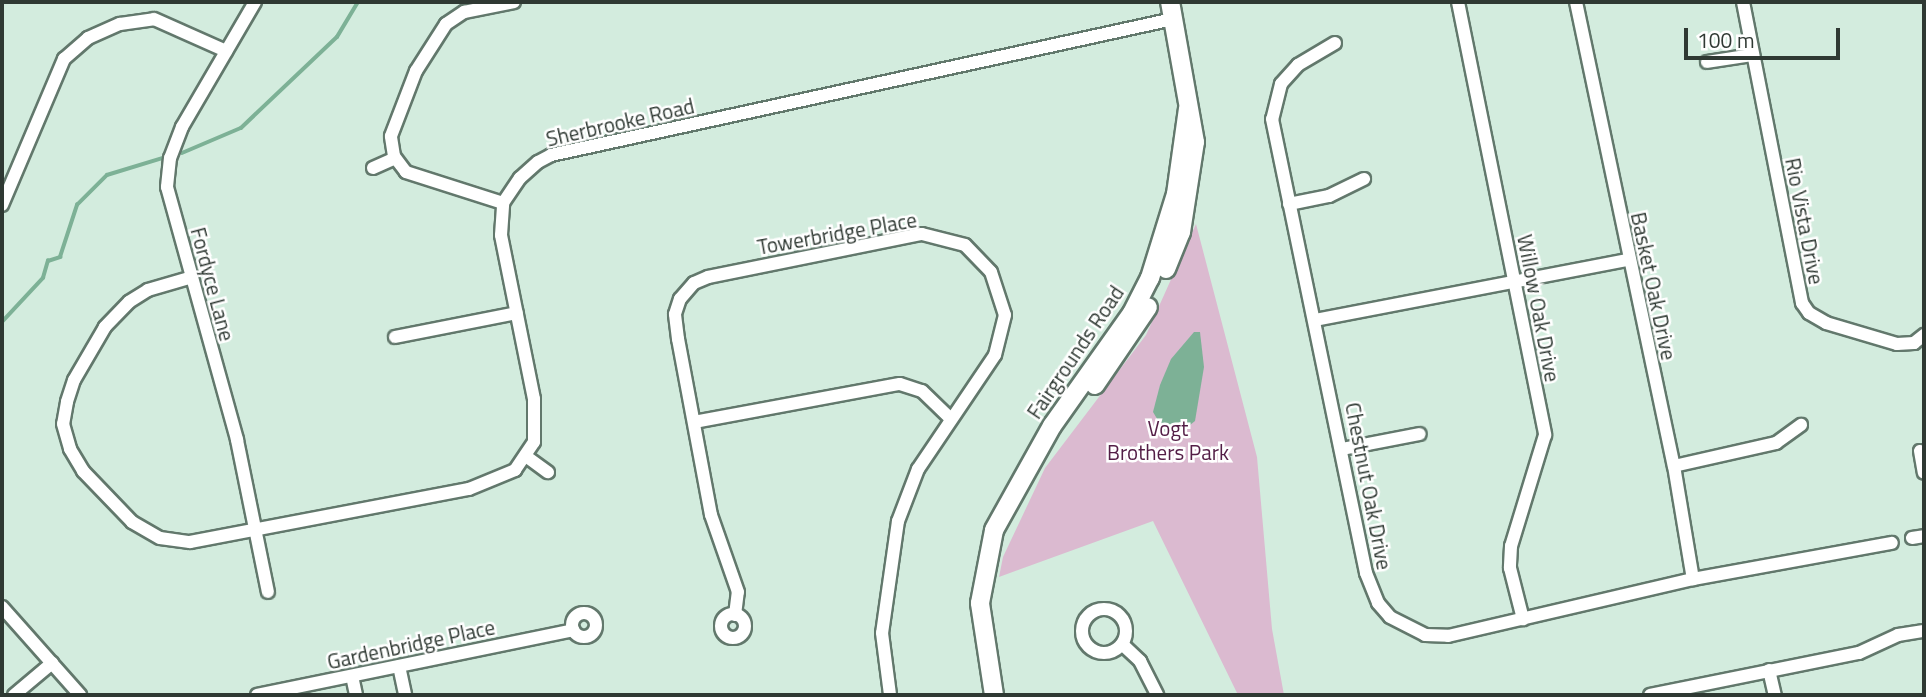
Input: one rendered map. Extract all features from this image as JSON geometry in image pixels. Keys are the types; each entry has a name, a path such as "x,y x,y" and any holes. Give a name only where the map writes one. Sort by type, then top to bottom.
{"street":[{"name":"Fordyce Lane","path":"255,2 182,127 170,158 167,187 237,440 268,592"},
{"path":"190,278 148,290 105,327 74,380 63,424 83,471 132,522 151,533 190,542 469,489 511,474 527,457 534,442 534,399 502,235 503,204 406,172 395,158 391,136 430,43 464,12 514,2"},
{"name":"Willow Oak Drive","path":"1458,2 1545,435 1511,546 1510,568 1523,619"},
{"name":"Basket Oak Drive","path":"1577,2 1628,260 1674,466 1693,579"},
{"name":"Rio Vista Drive","path":"1743,2 1802,303 1809,313 1826,323 1897,344 1913,343 1924,335"},
{"name":"Fairgrounds Road","path":"994,695 980,603 994,530 1034,457 1111,366 1157,291 1188,202 1195,142 1172,10"},
{"name":"Sherbrooke Road","path":"503,204 520,178 551,155 1172,10"},
{"path":"2,205 65,59 88,38 120,24 154,19 226,51"},
{"name":"Chestnut Oak Drive","path":"1335,43 1298,65 1281,84 1272,118 1370,588 1390,617 1425,635 1448,636 1693,579 1892,542"},
{"path":"1707,62 1752,55"},
{"path":"373,168 395,158"},
{"path":"1289,204 1329,196 1364,179"},
{"name":"Towerbridge Place","path":"735,614 738,592 711,515 675,314 680,299 694,283 922,234 965,245 978,255 999,290 1005,316 995,355 949,417 918,469 898,521 882,633 890,695"},
{"path":"1315,320 1514,279 1628,260"},
{"path":"395,337 517,313"},
{"path":"694,422 900,384 922,391 949,417"},
{"path":"1674,466 1776,443 1801,425"},
{"path":"1342,449 1420,434"},
{"path":"1920,451 1924,473"},
{"path":"527,457 548,472"},
{"path":"2,607 80,695"},
{"name":"Gardenbridge Place","path":"257,695 573,630"},
{"path":"1650,695 1859,653 1898,635 1924,631"},
{"path":"1122,644 1140,661 1157,695"},
{"path":"14,695 52,663"},
{"path":"399,666 405,695"},
{"path":"1769,670 1775,695"},
{"path":"352,676 356,695"}],"green space":[{"name":"Vogt Brothers Park","path":"1196,224 1257,457 1272,629 1284,695 1238,695 1153,521 999,577 1003,557 1045,468 1146,335"}],"shaded area":[{"path":"1194,332 1200,332 1204,367 1195,421 1185,429 1165,432 1153,412 1160,385 1171,359"}],"waterway":[{"path":"182,153 241,128 337,37 358,2"},
{"path":"2,322 43,278 48,261 60,257 77,205 107,175 163,158"}]}
